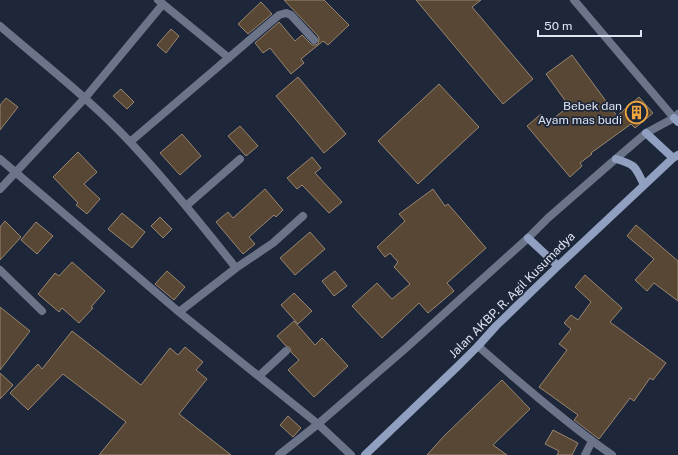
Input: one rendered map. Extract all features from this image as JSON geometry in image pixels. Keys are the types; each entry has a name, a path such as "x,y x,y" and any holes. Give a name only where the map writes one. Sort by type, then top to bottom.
{"main road":[{"path":"646,133 676,158"},
{"name":"Jalan AKBP. R. Agil Kusumadya","path":"365,455 558,266 644,185 676,158"},
{"path":"616,159 630,164 636,169 644,185"},
{"path":"528,238 558,266"}],"street":[{"path":"279,455 318,424 406,348 528,238 548,218 646,133 677,118 574,0"},
{"path":"0,189 85,98 160,2 229,58"},
{"path":"130,142 279,16 286,13 291,15 314,40"},
{"path":"0,26 85,98 130,142 186,206 236,268"},
{"path":"0,159 179,312 318,424 351,455"},
{"path":"186,206 240,159"},
{"path":"179,312 236,268 273,243 303,216"},
{"path":"0,270 42,311"},
{"path":"478,346 556,413 612,455"},
{"path":"259,376 286,351"},
{"path":"585,455 592,441"}],"building":[{"path":"284,0 324,0 349,25 328,45 323,41 301,59 304,63 291,74 270,48 263,53 255,43 279,22 295,41 302,35 312,45 318,44 318,36"},
{"path":"416,0 481,0 472,7 533,79 503,104"},
{"path":"261,2 272,14 248,34 238,24"},
{"path":"171,29 179,36 166,53 157,45"},
{"path":"572,55 617,116 639,97 653,113 635,128 631,124 591,153 592,154 580,163 582,166 570,177 527,126 541,114 548,123 569,106 546,74"},
{"path":"298,77 346,134 324,153 276,96"},
{"path":"439,84 479,127 418,184 378,141"},
{"path":"121,89 134,102 127,109 113,96"},
{"path":"6,98 18,107 0,130 0,105"},
{"path":"240,126 258,146 246,156 228,136"},
{"path":"182,134 201,156 180,175 160,153"},
{"path":"78,152 97,172 84,184 100,199 87,214 76,205 78,203 53,177"},
{"path":"312,157 321,168 315,173 342,202 329,213 302,185 297,189 287,178"},
{"path":"265,189 283,210 276,217 274,215 249,237 255,244 243,254 216,222 228,212 233,218"},
{"path":"433,189 445,206 448,204 486,248 447,283 454,291 428,313 419,303 382,338 352,306 377,283 392,299 410,284 394,267 398,262 390,253 385,257 377,247 405,221 399,214"},
{"path":"122,213 145,232 132,248 108,229"},
{"path":"160,217 172,229 163,238 151,226"},
{"path":"5,221 21,237 0,260 0,227"},
{"path":"36,222 53,236 37,254 21,240"},
{"path":"636,225 678,261 678,301 654,283 647,291 635,280 654,259 627,236"},
{"path":"310,232 325,249 295,275 280,258"},
{"path":"72,262 105,291 91,307 93,308 79,323 62,308 59,312 38,294 55,273 59,276"},
{"path":"167,271 185,287 174,300 155,284"},
{"path":"335,271 347,286 334,296 322,281"},
{"path":"585,275 622,308 610,322 666,363 653,380 650,378 634,401 630,398 599,439 574,420 578,415 539,387 567,350 559,344 571,329 564,323 571,315 578,320 591,302 575,287"},
{"path":"294,293 312,311 298,324 281,305"},
{"path":"0,307 30,331 0,370"},
{"path":"294,321 315,345 322,338 348,366 314,397 288,370 299,360 291,352 290,348 286,346 277,336"},
{"path":"72,331 141,385 170,348 178,355 185,347 203,362 196,370 207,379 179,414 231,455 99,455 126,422 63,374 28,410 10,393 38,364 42,369"},
{"path":"0,373 13,385 0,399"},
{"path":"502,380 530,409 493,445 507,455 427,455 444,436"},
{"path":"288,416 301,428 293,437 280,425"},
{"path":"553,430 578,443 572,455 557,455 559,451 545,444"}],"place":[{"name":"Bebek dan Ayam mas budi","path":"637,113"}]}
